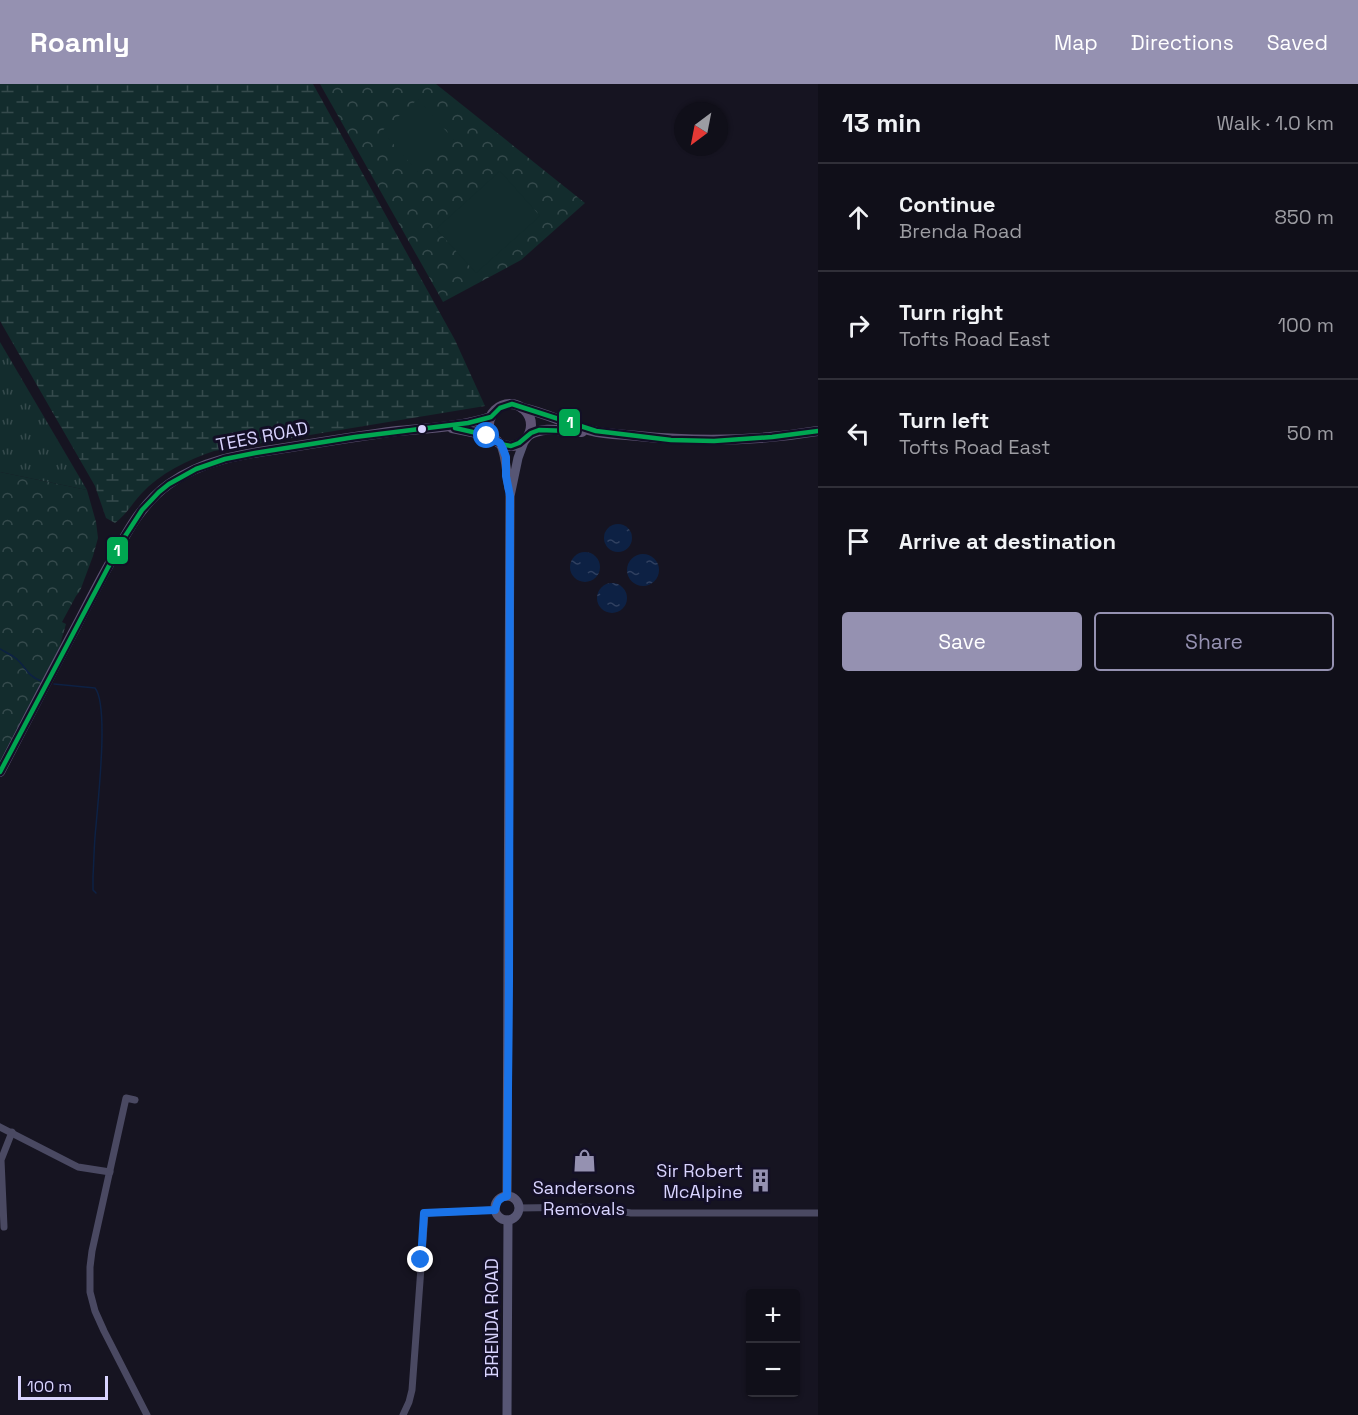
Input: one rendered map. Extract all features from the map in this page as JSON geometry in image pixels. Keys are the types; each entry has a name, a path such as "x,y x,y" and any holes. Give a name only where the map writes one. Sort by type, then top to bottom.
{"main road":[{"path":"507,1196 510,496 506,476 506,457 492,434 489,425 491,417 495,411 506,404 512,404 596,431 671,440 714,441 818,431"},
{"path":"510,496 518,458 531,422 522,408"},
{"name":"TEES ROAD","path":"0,772 119,546 142,509 158,493 194,469 225,458 398,431 448,427 491,417"},
{"name":"TEES ROAD","path":"448,427 477,433 498,442"},
{"path":"498,442 510,446 518,445 536,431 545,429 596,431"},
{"path":"507,1196 517,1202 519,1208 518,1214 508,1220 496,1215 495,1210 497,1201 507,1196"},
{"name":"BRENDA ROAD","path":"507,1415 508,1220"}],"street":[{"path":"135,1100 126,1098 92,1251 90,1292 95,1311 147,1415"},
{"path":"0,1127 78,1167 110,1172"},
{"path":"4,1227 1,1160 12,1132"},
{"path":"519,1208 593,1207 631,1213 818,1213"},
{"path":"403,1415 412,1390 424,1213 495,1210"}],"green space":[{"path":"0,84 313,84 455,340 485,406 214,451 184,463 157,480 115,523 106,518 95,486 0,321"},
{"path":"320,84 436,84 585,203 521,260 443,302"},
{"path":"418,99 454,140 418,172 382,131"},
{"path":"500,171 540,216 476,273 436,229"},
{"path":"0,342 87,490 0,472"},
{"path":"0,472 87,490 98,538 80,591 62,622 66,624 58,652 0,766"}],"water":[{"path":"618,524 628,528 632,538 628,548 618,552 608,548 604,538 608,528"},
{"path":"585,552 596,556 600,567 596,578 585,582 574,578 570,567 574,556"},
{"path":"643,554 654,559 659,570 654,581 643,586 632,581 627,570 632,559"},
{"path":"612,583 618,584 626,592 626,604 618,612 612,613 606,612 598,604 597,598 598,592 606,584"}],"waterway":[{"path":"0,649 18,660 32,676 41,681"},
{"path":"54,684 95,688 99,698 102,732 93,877 93,890 96,893"}],"transit line":[{"name":"1","path":"0,772 122,541 142,510 169,484 196,469 225,459 255,453 355,437 468,423 491,417 500,408 512,404 596,431 671,440 714,441 818,431"},
{"name":"1","path":"455,428 477,433 511,446 539,430 570,431"}],"place":[{"name":"Sandersons Removals","path":"584,1161"},
{"name":"Sir Robert McAlpine","path":"761,1180"}],"route":[{"path":"421,1260 424,1213 495,1210 497,1201 507,1196 510,496 503,449 500,443 487,436"}]}
